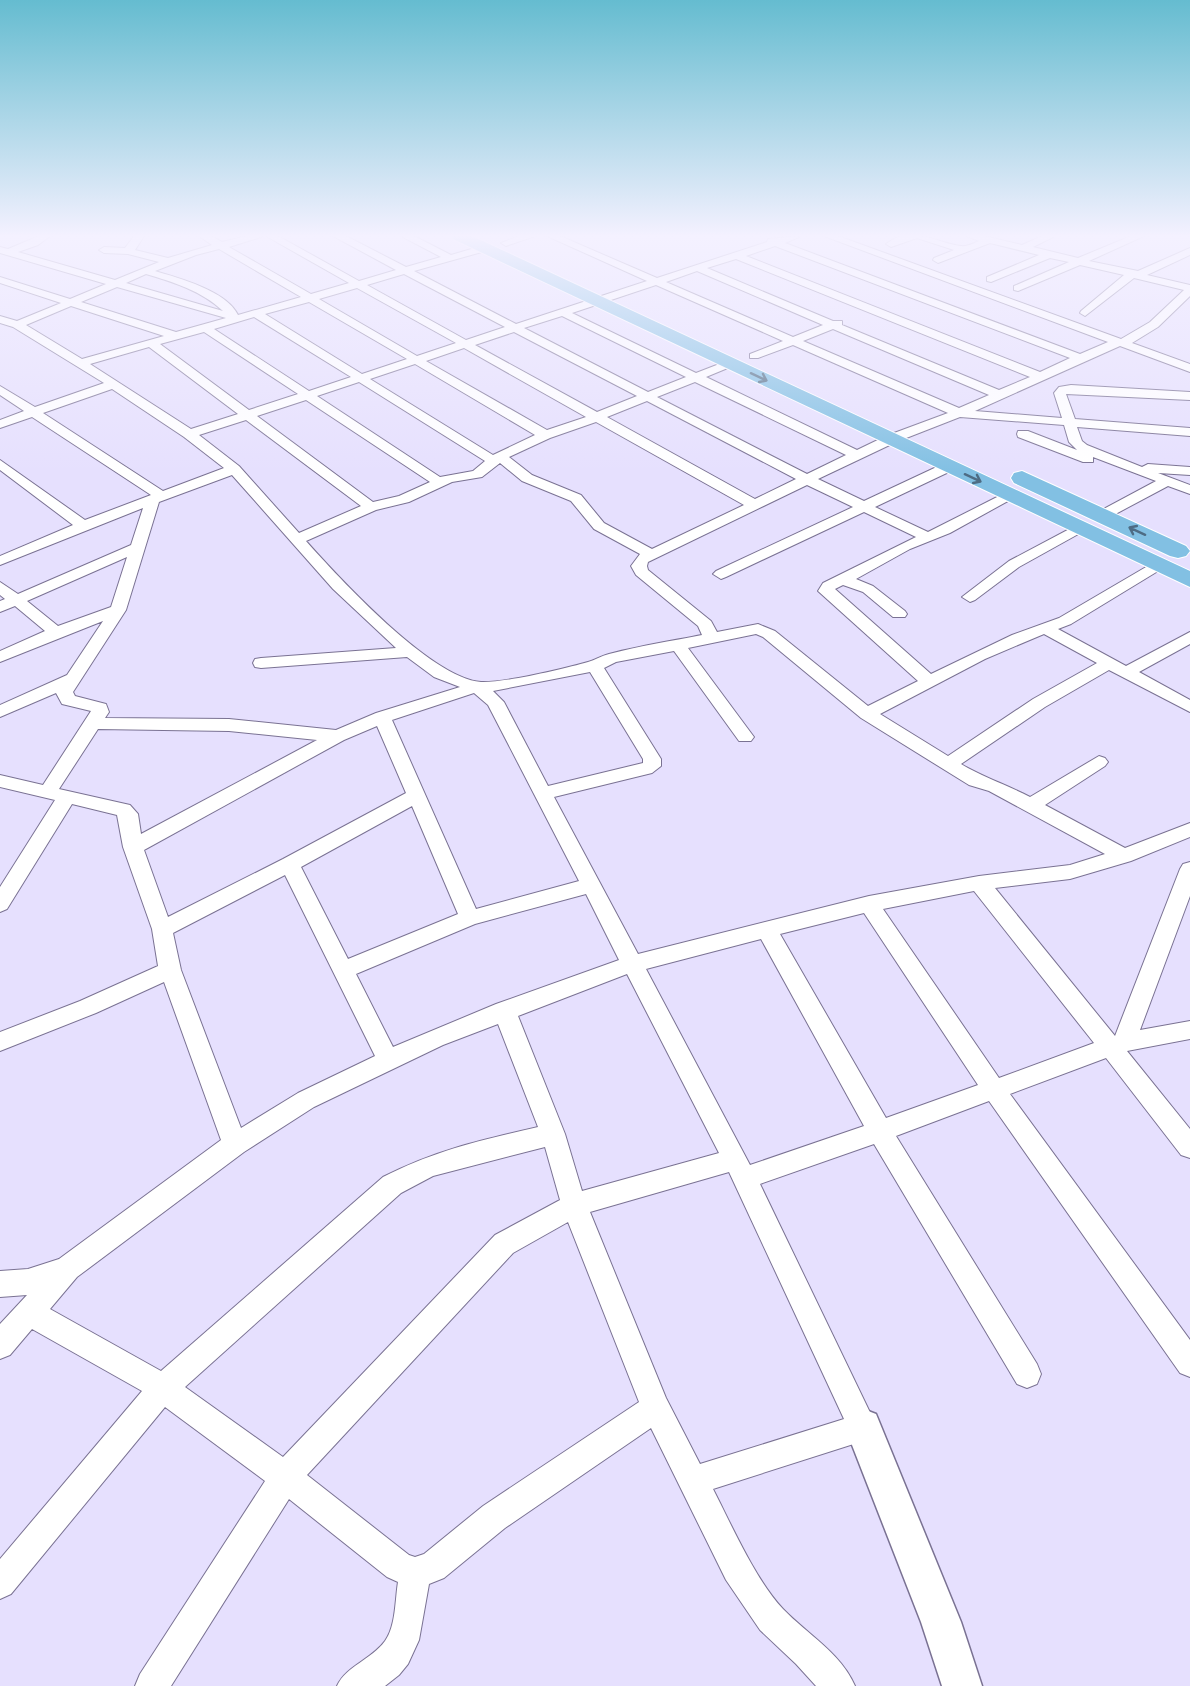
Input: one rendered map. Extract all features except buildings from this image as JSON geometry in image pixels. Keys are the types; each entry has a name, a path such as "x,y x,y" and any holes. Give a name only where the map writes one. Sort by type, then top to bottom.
{"highway":[{"path":"626,315 1077,529 1190,580"},
{"path":"662,315 936,439"},
{"path":"1003,469 1102,515 1186,550"}],"street":[{"path":"17,325 40,315"},
{"path":"108,315 176,336"},
{"path":"225,315 237,318"},
{"path":"234,315 237,318"},
{"path":"81,363 246,315"},
{"path":"258,315 357,378 527,478 576,498 599,526 652,555"},
{"path":"339,315 545,435"},
{"path":"415,315 753,504"},
{"path":"490,315 806,479 928,537"},
{"path":"189,434 246,413 553,315"},
{"path":"568,315 856,455"},
{"path":"732,315 959,413 1190,432"},
{"path":"809,315 1000,395"},
{"path":"754,356 859,315"},
{"path":"887,315 1040,376"},
{"path":"966,315 1080,358"},
{"path":"1044,315 1189,367"},
{"path":"712,638 705,624 641,572 639,566 642,559 891,439 959,413 1110,345 1123,344 1169,315"},
{"path":"0,319 17,325 81,363 189,434 234,469 338,586 410,652 440,673 477,687 495,702 545,793 631,964 740,1168 863,1427 941,1622 962,1686"},
{"path":"206,328 439,482"},
{"path":"151,343 371,507"},
{"path":"298,540 371,507 404,499 439,482 477,474 497,459 545,435 597,417 731,363"},
{"path":"0,424 114,384"},
{"path":"1174,395 1190,384"},
{"path":"0,390 157,497"},
{"path":"1190,396 1063,390 1060,393 1076,442 1082,448 1190,490"},
{"path":"1023,434 1116,470 1122,471 1131,467 1190,471"},
{"path":"0,464 83,526"},
{"path":"721,574 792,542 863,505 948,467"},
{"path":"0,544 7,558 83,526 234,469"},
{"path":"1102,515 1167,481"},
{"path":"930,682 826,591 828,586 1010,496"},
{"path":"0,904 100,708 68,700 64,693 118,610 136,548 157,497"},
{"path":"970,597 1014,564 1077,529"},
{"path":"0,607 136,548"},
{"path":"867,714 1018,638 1065,621 1158,565"},
{"path":"841,579 868,588 899,614"},
{"path":"0,587 56,632"},
{"path":"0,657 56,632 118,610"},
{"path":"133,847 338,736 382,717 477,687 498,686 595,666 611,658 758,629 769,634 867,714 976,781 996,788 1124,856"},
{"path":"1046,629 1190,707"},
{"path":"1127,672 1190,637"},
{"path":"678,645 745,736"},
{"path":"261,663 410,652"},
{"path":"948,764 1039,704 1109,663"},
{"path":"545,793 651,766 652,759 595,666"},
{"path":"0,712 72,679"},
{"path":"382,717 470,918"},
{"path":"93,723 229,725 338,736"},
{"path":"1029,806 1099,762"},
{"path":"0,782 123,810 128,814 133,847 162,929 170,970 235,1144"},
{"path":"162,929 290,864 415,795"},
{"path":"0,1345 68,1268 235,1144 306,1100 388,1060 504,1010 631,964 869,904 979,883 1070,872 1124,856 1190,830"},
{"path":"290,864 345,969 388,1060"},
{"path":"1116,1044 1190,868"},
{"path":"979,883 1116,1044 1190,1148"},
{"path":"345,969 470,918 592,885"},
{"path":"869,904 994,1090 1190,1363"},
{"path":"766,929 880,1131 1027,1374"},
{"path":"0,1042 88,1007 170,970"},
{"path":"504,1010 553,1134 574,1205 656,1408 737,1569 771,1619 808,1652 838,1686"},
{"path":"152,1686 285,1477 458,1290 504,1244 574,1205 740,1168 880,1131 1116,1044 1190,1030"},
{"path":"0,1583 163,1388 392,1185 426,1167 464,1155 553,1134"},
{"path":"0,1284 28,1282 68,1268"},
{"path":"29,1312 163,1388 285,1477 398,1566 415,1573 433,1567 494,1517 656,1408"},
{"path":"693,1481 863,1427"},
{"path":"354,1686 378,1672 395,1658 406,1635 415,1573"}]}
